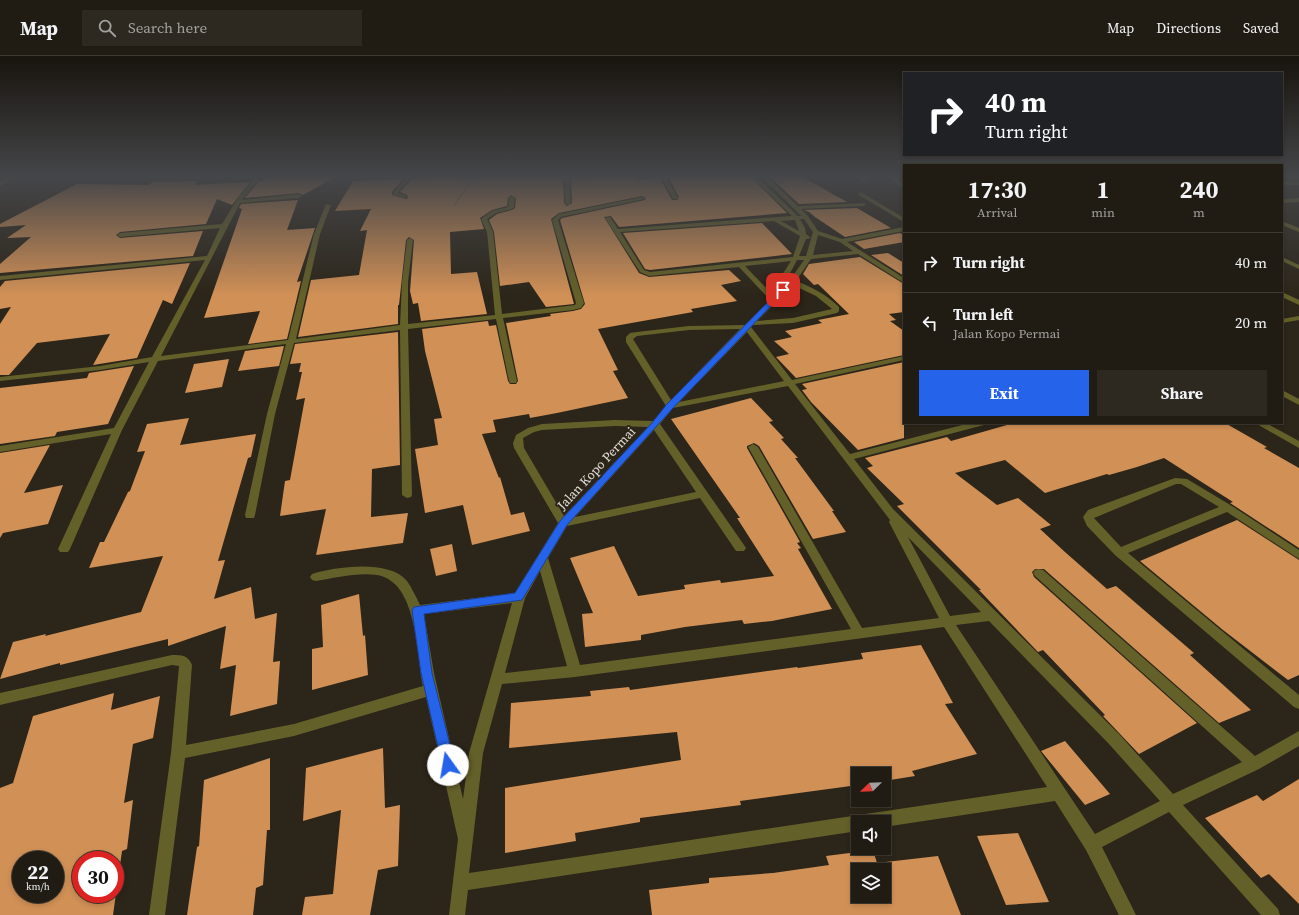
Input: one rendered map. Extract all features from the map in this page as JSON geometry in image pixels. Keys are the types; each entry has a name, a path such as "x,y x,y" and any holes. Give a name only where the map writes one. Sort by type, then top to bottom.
{"street":[{"path":"64,548 117,430 156,359 230,215"},
{"path":"250,515 271,414 291,342 317,234 324,215"},
{"path":"490,215 484,219 490,232 499,316 513,381"},
{"path":"0,379 100,368 156,359 578,306 580,303 555,220 559,216 563,215"},
{"path":"793,215 802,227 804,236"},
{"path":"616,231 806,217 816,232 842,241 903,280"},
{"path":"608,218 642,271 645,273 859,252"},
{"path":"774,219 815,241"},
{"path":"1283,224 1299,230"},
{"path":"120,235 224,226"},
{"path":"842,241 903,229"},
{"path":"794,282 808,258 815,241 816,232"},
{"name":"Jalan Kopo Permai","path":"457,915 476,753 519,597 563,523 670,406 774,300 783,285 804,236"},
{"path":"407,495 404,327 405,282 410,240"},
{"path":"0,278 209,258"},
{"path":"1283,259 1299,267"},
{"path":"740,264 774,300"},
{"path":"783,285 794,282 809,289 836,309 834,311 809,318 788,322 689,328 637,334 630,337 630,342 670,406 789,383 903,358"},
{"path":"1283,295 1299,303"},
{"path":"1283,320 1299,318"},
{"path":"749,325 789,383 888,512 1114,739 1272,915"},
{"path":"1283,394 1299,402"},
{"path":"703,494 563,523 519,448 519,437 531,430 542,427 615,423 655,424 703,494 740,548"},
{"path":"847,458 977,424"},
{"path":"1261,424 1299,445"},
{"path":"0,449 117,430"},
{"path":"753,447 859,633"},
{"path":"1299,555 1191,485 1179,481 1089,515 1088,520 1120,552 1299,703"},
{"path":"1120,552 1228,508"},
{"path":"888,512 947,622 1092,844 1128,915"},
{"path":"542,558 575,671"},
{"path":"316,577 346,572 376,571 390,575 402,584 418,610 426,673 465,840"},
{"path":"1039,573 1254,764"},
{"path":"418,610 519,597"},
{"path":"497,680 991,616"},
{"path":"1,701 172,660 179,660 186,665 187,670 178,753 157,915"},
{"path":"178,753 294,730 431,690"},
{"path":"1092,844 1171,803 1254,764 1299,738"},
{"path":"891,818 1059,793"},
{"path":"460,883 851,824"}],"building":[{"path":"17,215 210,215 206,224 120,232 116,235 120,238 203,231 193,256 0,273 0,264 31,237 7,238 26,225 0,227 0,224"},
{"path":"240,215 292,215 287,230 315,228 297,282 301,281 287,339 248,344 260,311 204,318"},
{"path":"368,215 484,215 480,218 484,229 450,232 451,274 477,272 487,314 421,321 418,303 413,304 410,291 414,240 409,237 406,240 398,305 398,324 298,337 311,280 359,275 367,230 360,231"},
{"path":"496,215 556,215 551,219 574,304 546,307 529,282 500,286 494,232 489,220"},
{"path":"575,215 762,215 619,227 611,216 604,217 639,273 649,277 729,270 741,281 721,285 737,301 691,309 693,312 598,329 618,370 613,371 628,398 530,418 529,414 493,420 496,432 482,434 499,478 500,477 511,515 524,512 530,531 472,545 463,505 425,513 415,449 438,445 434,419 442,418 425,351 422,329 488,321 489,326 496,325 508,381 510,384 516,384 518,381 506,323 573,311 581,309 585,304 560,220 562,218"},
{"path":"813,215 869,215 891,228 845,237"},
{"path":"762,223 792,254 650,270 645,269 623,233"},
{"path":"900,233 903,234 903,242 864,249 854,242"},
{"path":"888,253 903,262 903,275 871,255"},
{"path":"860,257 903,283 903,312 889,314 896,320 890,321 903,330 903,355 796,378 776,357 789,354 774,341 792,337 785,331 822,323 818,320 849,314 818,284 814,285 803,274 809,264"},
{"path":"190,263 172,304 163,300 137,358 93,365 110,334 37,343 9,375 0,375 0,324 11,307 0,309 0,287 5,281"},
{"path":"398,332 400,465 372,469 371,517 408,513 403,543 316,555 326,509 280,516 285,481 290,480 305,398 296,400 302,372 299,372 301,363 290,364 295,344"},
{"path":"284,346 279,366 238,371 245,351"},
{"path":"229,359 222,387 185,393 194,364"},
{"path":"903,362 904,438 858,450 811,402 802,390 807,389 802,384"},
{"path":"134,366 108,424 57,432 55,436 0,444 0,388 87,378 89,373"},
{"path":"751,398 773,421 769,422 784,438 781,439 798,458 795,458 834,511 832,511 846,532 813,539 759,446 754,443 747,446 800,542 797,543 801,548 798,549 832,609 772,621 744,624 742,620 685,627 641,635 641,640 585,647 582,614 593,613 570,558 614,546 638,596 685,589 684,585 720,580 721,583 774,576 737,518 740,518 671,419"},
{"path":"189,418 180,445 256,434 251,457 248,458 218,561 225,560 214,599 251,587 255,619 277,613 273,662 280,661 277,704 230,716 236,665 220,669 226,626 168,646 168,639 60,665 60,663 0,679 13,642 46,634 45,636 141,612 163,556 89,568 100,542 104,542 128,492 130,491 145,451 137,452 147,424"},
{"path":"1010,424 1227,424 1267,447 1264,448 1299,468 1299,548 1230,503 1233,502 1164,458 1045,493 1005,460 955,473 997,505 1018,498 1051,525 1040,529 1065,552 1107,589 1116,586 1194,653 1190,655 1251,710 1219,723 1044,569 1035,569 1032,572 1034,577 1197,723 1139,754 1103,716 1105,715 1043,650 1038,652 979,590 981,590 897,506 904,504 867,468 873,466 865,458 947,437 951,441"},
{"path":"50,445 24,493 63,485 48,524 3,533 0,538 0,453"},
{"path":"1237,520 1299,560 1299,675 1288,680 1223,630 1140,561"},
{"path":"452,544 457,571 436,576 430,549"},
{"path":"359,594 363,636 365,635 368,675 312,690 312,649 323,647 321,605"},
{"path":"921,645 953,703 945,704 977,754 912,771 915,776 891,780 891,767 851,767 851,786 740,801 741,805 640,818 640,822 575,833 576,841 505,853 505,788 681,760 677,732 509,748 511,703 591,696 590,691 629,687 630,690 863,659 861,653"},
{"path":"114,693 111,710 160,696 153,738 133,744 124,803 133,800 127,849 122,851 72,851 72,903 115,903 113,915 0,915 0,788 13,783 33,716"},
{"path":"1065,741 1110,794 1085,805 1041,751"},
{"path":"383,748 385,808 400,805 398,866 378,870 370,915 302,915 305,897 333,894 341,810 303,821 306,768"},
{"path":"270,758 270,830 267,830 263,885 256,888 253,915 187,915 197,847 199,846 204,780"},
{"path":"1299,779 1299,904 1269,874 1261,878 1205,818 1257,795 1263,801"},
{"path":"1018,833 1049,902 1006,905 977,836"},
{"path":"851,853 851,855 875,855 877,863 938,856 961,915 652,915 649,890 709,883 709,878 773,873 829,865 826,856"}],"route":[{"path":"448,765 426,673 418,610 519,597 563,523 670,406 783,290"}]}
